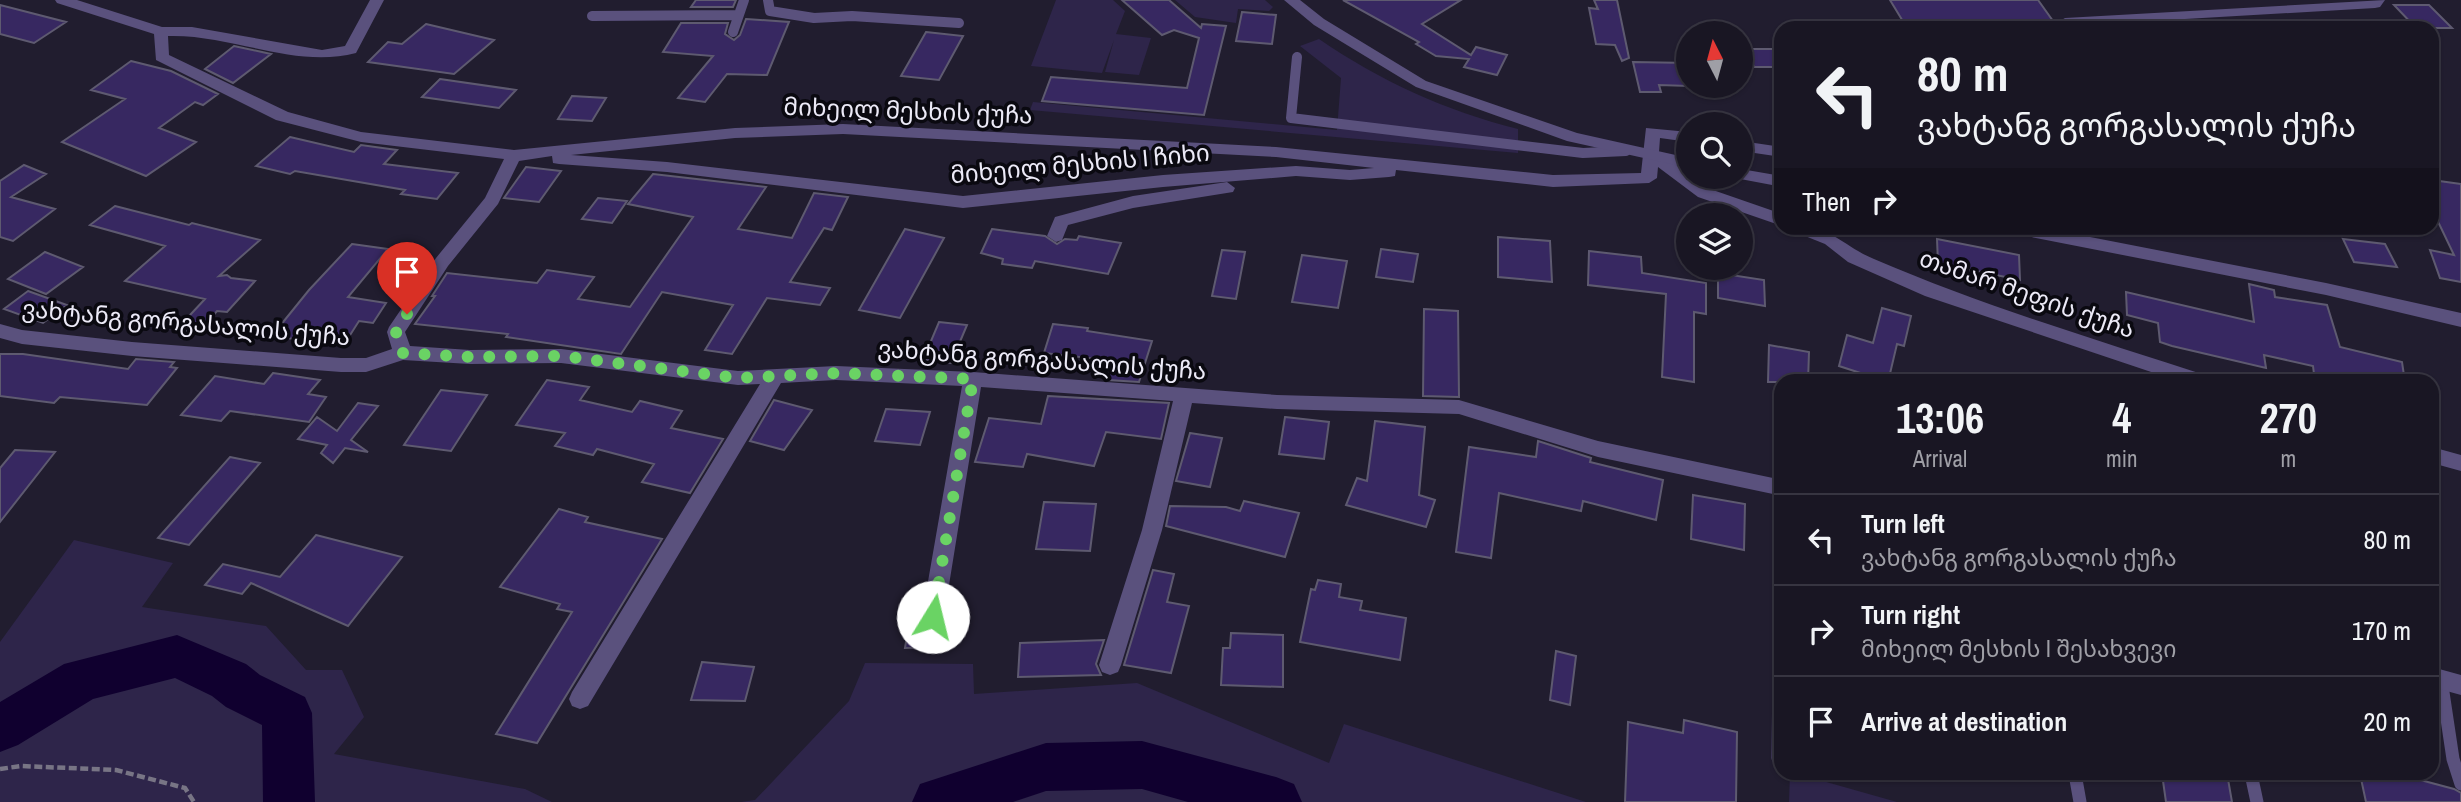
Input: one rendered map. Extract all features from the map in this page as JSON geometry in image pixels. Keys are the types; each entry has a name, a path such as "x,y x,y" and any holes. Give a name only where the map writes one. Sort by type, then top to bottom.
{"street":[{"path":"62,0 161,32 192,30 322,55 351,50 377,0"},
{"path":"1292,0 1318,22 1421,84 1573,137 1676,160"},
{"path":"2082,21 2375,4 2378,0"},
{"name":"მიხეილ მესხის ქუჩა","path":"161,32 161,57 282,116 361,137 514,155 735,133 843,129 1276,152 1553,181 1649,178 1652,155"},
{"path":"1652,155 1652,132 1676,135"},
{"path":"1753,148 1774,151"},
{"path":"403,353 396,332 442,262 492,200 514,155"},
{"name":"მიხეილ მესხის I ჩიხი","path":"514,155 667,167 963,202 1163,181 1283,172 1350,175 1442,168"},
{"path":"1652,155 1704,193 1774,216"},
{"path":"1056,236 1061,221 1133,202 1271,181 1350,175"},
{"path":"1753,176 1774,180"},
{"name":"თამარ მეფის ქუჩა","path":"1818,235 1831,240 1854,258 1931,291 2180,374"},
{"path":"2052,235 2312,286 2461,320"},
{"name":"ვახტანგ გორგასალის ქუჩა","path":"0,331 22,337 132,349 341,365 366,365 403,353 470,357 561,356 738,378 836,373 973,379 1277,402 1459,407 1598,449 1774,487"},
{"path":"580,699 775,376"},
{"path":"933,617 973,379"},
{"path":"1110,665 1152,530 1184,395"},
{"path":"2439,457 2461,463"}],"lane":[{"path":"733,32 744,0"},
{"path":"768,0 770,11 814,18 852,16 959,23"},
{"path":"592,16 738,15"},
{"path":"1297,57 1291,118 1583,153 1626,151"},
{"path":"2445,680 2453,759 2461,784"},
{"path":"2076,780 2080,802"},
{"path":"2252,780 2258,802"}],"path":[{"path":"0,769 21,766 116,771 185,788 194,802"}],"shaded area":[{"path":"1056,0 1113,0 1125,11 1116,34 1151,38 1139,75 1105,72 1114,40 1102,73 1031,66"},
{"path":"1175,0 1265,0 1273,7 1269,11 1238,9 1236,23 1195,17"},
{"path":"1319,39 1414,93 1491,122 1518,129 1518,153 1030,110 1033,102 1337,130 1341,78 1300,46"},
{"path":"74,540 173,563 142,607 266,626 306,670 342,670 364,717 334,754 525,789 552,802 0,802 0,642"},
{"path":"865,663 973,664 974,694 1137,683 1329,763 1344,724 1586,802 741,802 755,800 849,701"},
{"path":"1790,780 1819,780 1897,802 1789,802"}],"building":[{"path":"696,0 736,0 733,7 691,7"},
{"path":"1122,0 1169,0 1201,28 1202,24 1226,26 1204,115 1042,101 1051,77 1187,88 1199,38 1174,30 1162,35"},
{"path":"1343,0 1461,0 1422,24 1471,55 1476,47 1507,55 1497,75 1464,67 1469,59 1436,56 1416,44 1419,42"},
{"path":"1594,0 1617,0 1629,58 1622,61 1615,45 1596,44 1589,8 1598,9"},
{"path":"1890,0 2038,0 2053,21 1903,21"},
{"path":"0,5 66,22 34,43 0,34"},
{"path":"2394,5 2429,5 2452,28 2439,28 2439,21 2409,21"},
{"path":"1242,12 1276,15 1272,44 1236,41"},
{"path":"746,19 789,22 767,75 727,74 705,102 678,98 713,56 663,52 681,23 728,23 725,34 734,40 740,35"},
{"path":"426,24 494,40 454,74 368,62 388,42 402,44"},
{"path":"926,32 963,36 939,80 901,76"},
{"path":"234,46 271,54 233,83 205,69"},
{"path":"1754,49 1774,49 1774,67 1754,67"},
{"path":"131,61 171,71 218,94 203,105 195,102 159,128 196,142 146,176 62,142 125,99 91,90"},
{"path":"1633,62 1676,63 1676,86 1659,85 1661,92 1640,92"},
{"path":"440,79 516,90 499,108 422,97"},
{"path":"572,96 606,98 592,121 558,119"},
{"path":"290,137 354,152 361,145 397,150 384,164 458,173 437,199 401,194 405,190 295,171 290,174 256,166"},
{"path":"24,165 46,174 11,197 55,209 13,241 0,237 0,181"},
{"path":"526,167 561,171 539,202 504,198"},
{"path":"653,174 766,187 738,229 792,238 814,193 848,197 832,230 824,228 790,282 830,288 820,305 767,298 732,354 705,350 733,305 662,292 621,354 506,337 508,334 415,324 447,273 537,283 547,270 594,277 578,299 630,307 693,217 628,204"},
{"path":"2439,181 2461,184 2461,282 2440,278 2430,250 2454,255 2439,224"},
{"path":"598,198 627,201 612,223 582,219"},
{"path":"115,206 260,240 219,276 255,281 227,312 217,311 199,332 176,330 205,299 125,281 165,246 90,225"},
{"path":"905,229 944,238 900,318 859,310"},
{"path":"992,229 1045,236 1057,244 1065,239 1077,240 1079,236 1121,243 1108,274 1035,261 1032,268 1002,264 1003,259 981,253"},
{"path":"1498,237 1550,241 1552,282 1498,277"},
{"path":"1937,239 2019,255 2020,280 1938,263"},
{"path":"2343,239 2385,244 2397,267 2354,262"},
{"path":"352,244 388,249 348,297 386,303 373,323 359,321 345,343 271,337 309,290"},
{"path":"1381,249 1418,254 1413,282 1376,277"},
{"path":"1222,250 1245,252 1236,299 1212,296"},
{"path":"1589,251 1641,257 1642,273 1706,283 1706,314 1694,312 1694,382 1662,377 1666,294 1588,285"},
{"path":"45,252 83,267 46,294 8,279"},
{"path":"1302,255 1347,261 1338,308 1292,302"},
{"path":"1718,280 1764,280 1765,306 1718,298"},
{"path":"2249,284 2274,290 2275,297 2327,305 2340,347 2402,362 2404,374 2314,374 2313,366 2264,355 2266,368 2172,346 2160,342 2158,323 2127,315 2126,292 2254,322"},
{"path":"28,291 67,305 43,323 4,309"},
{"path":"1882,308 1911,316 1904,346 1897,344 1890,374 1864,374 1839,366 1847,335 1873,343"},
{"path":"1424,309 1458,311 1459,397 1423,396"},
{"path":"939,322 967,325 951,363 923,360"},
{"path":"1053,324 1152,341 1139,382 1108,380 1110,366 1097,364 1098,359 1044,353"},
{"path":"1769,345 1809,352 1808,374 1774,374 1774,382 1768,382"},
{"path":"0,354 23,354 128,369 136,359 174,362 170,367 177,368 147,405 60,397 54,403 0,396"},
{"path":"273,373 320,380 308,394 326,397 309,422 230,411 221,421 181,415 215,376 264,384"},
{"path":"547,380 589,387 580,400 632,412 640,401 682,411 671,428 723,439 690,493 642,482 654,464 597,449 593,455 555,446 565,433 516,425"},
{"path":"441,390 487,395 451,451 404,445"},
{"path":"1048,396 1169,403 1161,439 1106,432 1094,466 1027,454 1023,467 975,462 989,418 1041,424"},
{"path":"774,400 812,410 784,450 750,441"},
{"path":"358,403 378,406 351,440 368,452 345,448 333,463 321,453 327,445 298,439 317,417 337,431"},
{"path":"886,409 930,412 920,445 875,441"},
{"path":"1285,417 1329,422 1324,459 1279,454"},
{"path":"1375,421 1425,427 1419,495 1435,500 1426,527 1346,505 1357,478 1367,481"},
{"path":"1190,433 1222,438 1210,487 1176,481"},
{"path":"1538,441 1591,458 1590,462 1663,480 1656,520 1583,501 1581,511 1499,493 1491,558 1456,552 1469,447 1536,457"},
{"path":"15,450 55,452 0,522 0,468"},
{"path":"230,457 260,463 189,545 158,538"},
{"path":"1693,495 1745,504 1744,550 1691,539"},
{"path":"1244,501 1299,513 1285,557 1166,526 1170,506 1226,507 1240,511"},
{"path":"1044,502 1096,504 1090,551 1036,549"},
{"path":"559,509 588,517 585,522 662,539 537,743 496,734 572,612 557,609 560,604 500,587"},
{"path":"316,535 402,557 348,626 251,583 242,594 205,585 223,564 280,577"},
{"path":"1153,570 1174,574 1167,602 1189,606 1171,673 1124,665"},
{"path":"1318,580 1341,584 1339,597 1362,601 1360,610 1406,618 1400,660 1300,642 1311,589 1315,590"},
{"path":"909,624 932,628 945,625 941,647 905,648"},
{"path":"1231,633 1283,635 1283,687 1221,685 1223,648 1230,648"},
{"path":"1104,640 1096,664 1101,675 1018,677 1020,643"},
{"path":"1556,651 1576,656 1570,705 1550,700"},
{"path":"702,662 754,667 745,701 691,700"},
{"path":"1684,720 1737,732 1736,802 1625,802 1628,722 1683,733"},
{"path":"2163,780 2228,780 2232,802 2166,802"},
{"path":"2361,780 2420,780 2461,793 2461,802 2366,802"}],"waterway":[{"path":"0,729 81,680 177,656 229,680 243,691 287,713 289,802"},
{"path":"938,802 1046,767 1142,765 1276,802"}],"route":[{"path":"407,314 396,332 403,353 470,357 561,356 738,378 836,373 973,379 933,617"}]}
